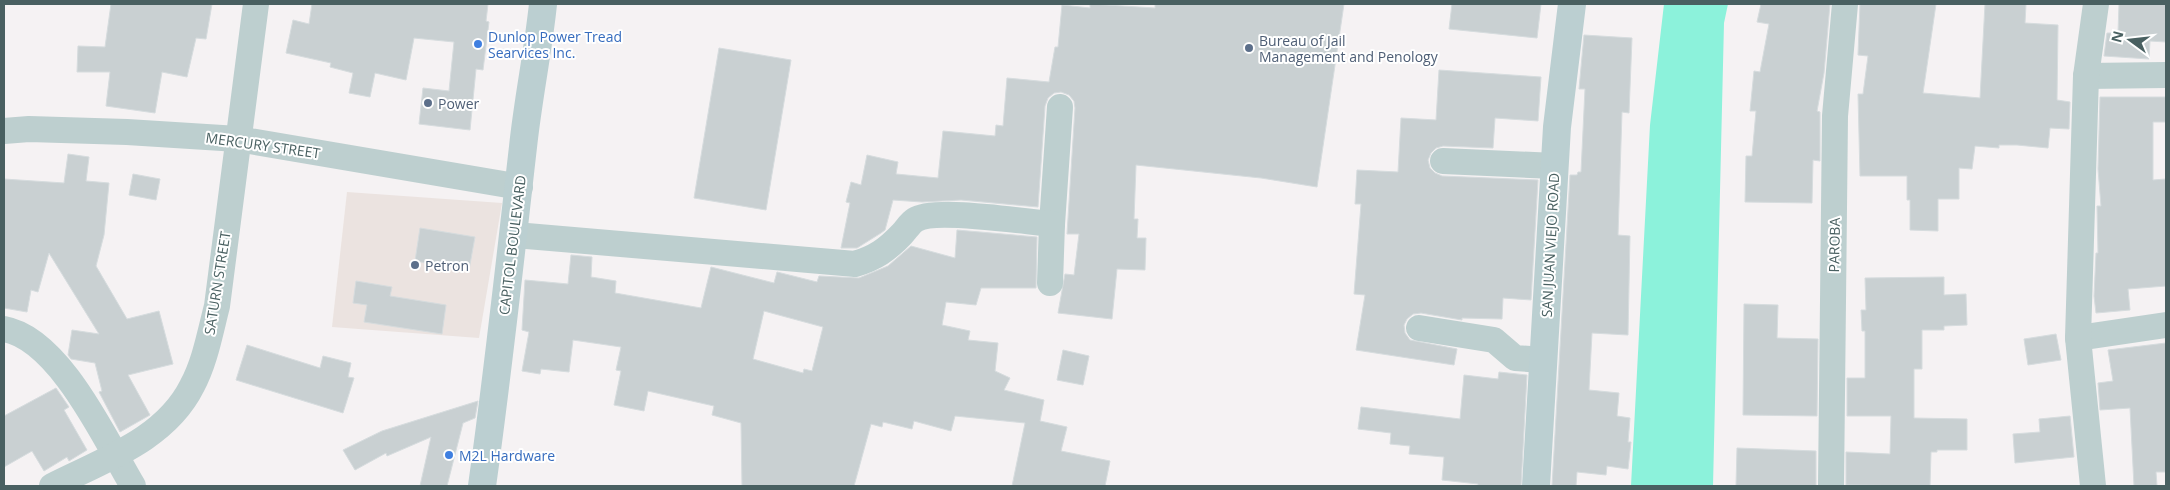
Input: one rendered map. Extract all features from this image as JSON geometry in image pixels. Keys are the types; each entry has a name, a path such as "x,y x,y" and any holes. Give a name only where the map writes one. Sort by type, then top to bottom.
{"main road":[{"name":"CAPITOL BOULEVARD","path":"482,486 497,359 515,235 530,90 543,4"},
{"name":"SAN JUAN VIEJO ROAD","path":"1536,486 1555,166 1563,70 1572,4"}],"street":[{"name":"SATURN STREET","path":"52,486 149,437 170,420 192,387 205,354 217,306 256,4"},
{"name":"PAROBA","path":"1830,486 1835,116 1845,4"},
{"path":"2092,486 2078,338 2086,76 2096,4"},
{"path":"2086,76 2166,75"},
{"path":"1050,283 1060,107"},
{"name":"MERCURY STREET","path":"4,131 28,129 127,132 238,139 520,187"},
{"path":"1443,161 1555,166"},
{"path":"515,235 854,264 875,258 890,247 915,219 931,214 1052,224"},
{"path":"2078,338 2166,325"},
{"path":"4,328 13,330 43,351 78,390 133,486"},
{"path":"1419,328 1494,340 1515,358 1543,360"}],"shaded area":[{"path":"1664,4 1728,4 1724,23 1713,486 1631,486 1650,125"},
{"name":"Petron","path":"347,192 502,203 479,338 332,327"}],"building":[{"path":"111,4 212,4 206,39 196,38 187,77 162,72 155,113 106,106 110,72 77,72 78,46 105,47"},
{"path":"312,4 488,4 486,21 489,22 483,70 476,69 470,130 419,124 423,88 449,91 454,42 414,38 406,80 375,73 370,97 349,93 353,73 330,67 331,63 286,53 293,20 309,24"},
{"path":"1090,4 1155,8 1155,4 1344,4 1317,187 1261,178 1136,165 1134,219 1138,219 1137,238 1146,238 1145,270 1117,269 1112,319 1058,313 1065,274 1074,275 1079,234 1067,234 1075,108 1074,101 1069,95 1061,92 1054,93 1048,98 1045,106 1038,207 961,200 922,202 893,200 885,230 857,248 841,248 850,203 846,202 851,182 861,185 867,155 898,162 896,174 938,178 943,131 995,136 996,125 1003,126 1007,78 1049,82 1055,47 1058,47 1062,5 1090,8"},
{"path":"1452,4 1541,4 1537,38 1449,29"},
{"path":"1761,4 1830,4 1824,73 1817,111 1820,112 1820,161 1813,160 1812,203 1745,202 1746,156 1752,156 1756,111 1750,111 1754,71 1760,72 1769,24 1757,22"},
{"path":"1860,4 1936,4 1923,93 1980,98 1985,4 2026,4 2025,23 2058,25 2057,100 2070,102 2069,129 2050,128 2048,148 2017,145 1999,145 1999,148 1975,146 1972,169 1959,168 1959,199 1938,199 1938,231 1910,230 1910,200 1907,200 1907,176 1860,176 1858,94 1863,94 1868,56 1858,55"},
{"path":"2119,4 2166,4 2166,42 2150,41 2149,59 2104,56 2107,33 2118,33"},
{"path":"1584,35 1632,38 1629,113 1622,112 1618,235 1630,236 1628,335 1592,333 1589,390 1619,393 1617,416 1630,418 1628,442 1631,442 1628,469 1607,466 1606,475 1577,472 1576,486 1552,486 1570,175 1577,175 1578,172 1581,172 1585,89 1579,89"},
{"path":"719,48 791,60 766,210 694,198"},
{"path":"1439,70 1541,77 1538,121 1495,118 1493,148 1443,146 1436,148 1428,160 1430,168 1442,176 1538,180 1531,300 1503,298 1502,319 1462,318 1462,320 1421,313 1413,314 1404,325 1405,333 1410,340 1457,349 1454,365 1356,350 1365,295 1354,294 1361,204 1355,204 1357,170 1398,172 1401,118 1436,120"},
{"path":"2100,97 2166,97 2166,122 2153,122 2153,180 2166,179 2166,286 2128,289 2130,310 2096,313 2094,296 2096,253 2098,253 2097,206 2101,206 2098,169"},
{"path":"68,154 89,157 86,181 109,183 104,235 96,266 127,319 159,311 173,364 128,375 150,415 120,432 99,392 102,391 95,363 71,359 68,355 72,330 99,334 49,253 38,292 31,290 27,312 4,308 4,179 64,183"},
{"path":"133,174 160,179 156,200 129,195"},
{"path":"420,228 475,237 469,270 415,261"},
{"path":"957,230 1037,237 1036,288 981,288 976,305 946,302 942,325 970,331 968,340 998,343 995,371 1010,378 1004,390 1044,400 1040,421 1067,427 1061,451 1110,461 1105,486 1012,486 1025,423 955,416 951,431 914,421 912,429 883,422 882,427 871,424 854,486 742,486 741,423 712,415 714,406 648,391 644,411 614,405 621,371 616,370 621,347 573,340 569,372 541,369 540,374 522,371 529,332 522,330 525,280 568,284 571,255 592,257 591,277 616,281 615,293 701,308 711,267 774,283 777,272 817,282 819,276 859,278 888,266 911,246 955,258","holes":["764,311 823,327 812,371 804,369 803,373 753,359"]},
{"path":"1944,277 1944,295 1966,294 1967,325 1944,326 1944,330 1922,330 1922,369 1914,369 1914,418 1967,419 1967,450 1937,450 1937,452 1931,452 1930,486 1846,485 1846,452 1890,454 1891,416 1847,416 1847,378 1865,378 1865,331 1862,331 1861,310 1866,310 1865,278"},
{"path":"356,281 392,287 390,296 446,305 442,334 364,322 367,305 353,303"},
{"path":"1744,304 1778,305 1777,338 1818,339 1817,416 1743,415"},
{"path":"2056,334 2061,360 2028,365 2024,339"},
{"path":"2166,343 2166,472 2156,472 2157,486 2134,486 2130,408 2100,410 2098,383 2113,381 2108,350"},
{"path":"247,345 320,368 323,356 351,363 348,377 354,378 343,413 236,380"},
{"path":"1063,350 1089,356 1083,385 1057,380"},
{"path":"1499,372 1527,375 1521,486 1478,486 1478,484 1442,480 1444,457 1409,454 1410,446 1390,444 1391,433 1358,429 1361,407 1460,419 1464,375 1498,379"},
{"path":"56,388 69,407 64,410 87,450 69,461 67,457 44,471 32,451 4,467 4,416"},
{"path":"478,401 475,418 463,423 447,486 420,486 431,437 387,456 386,453 355,470 343,450 382,431"},
{"path":"2070,416 2074,457 2015,463 2013,434 2040,432 2039,419"},
{"path":"1737,448 1816,451 1816,486 1736,486"}],"place":[{"name":"Dunlop Power Tread Searvices Inc.","path":"478,44"},
{"name":"Bureau of Jail Management and Penology","path":"1249,48"},
{"name":"Power","path":"428,103"},
{"name":"Petron","path":"415,265"},
{"name":"M2L Hardware","path":"449,455"}]}
